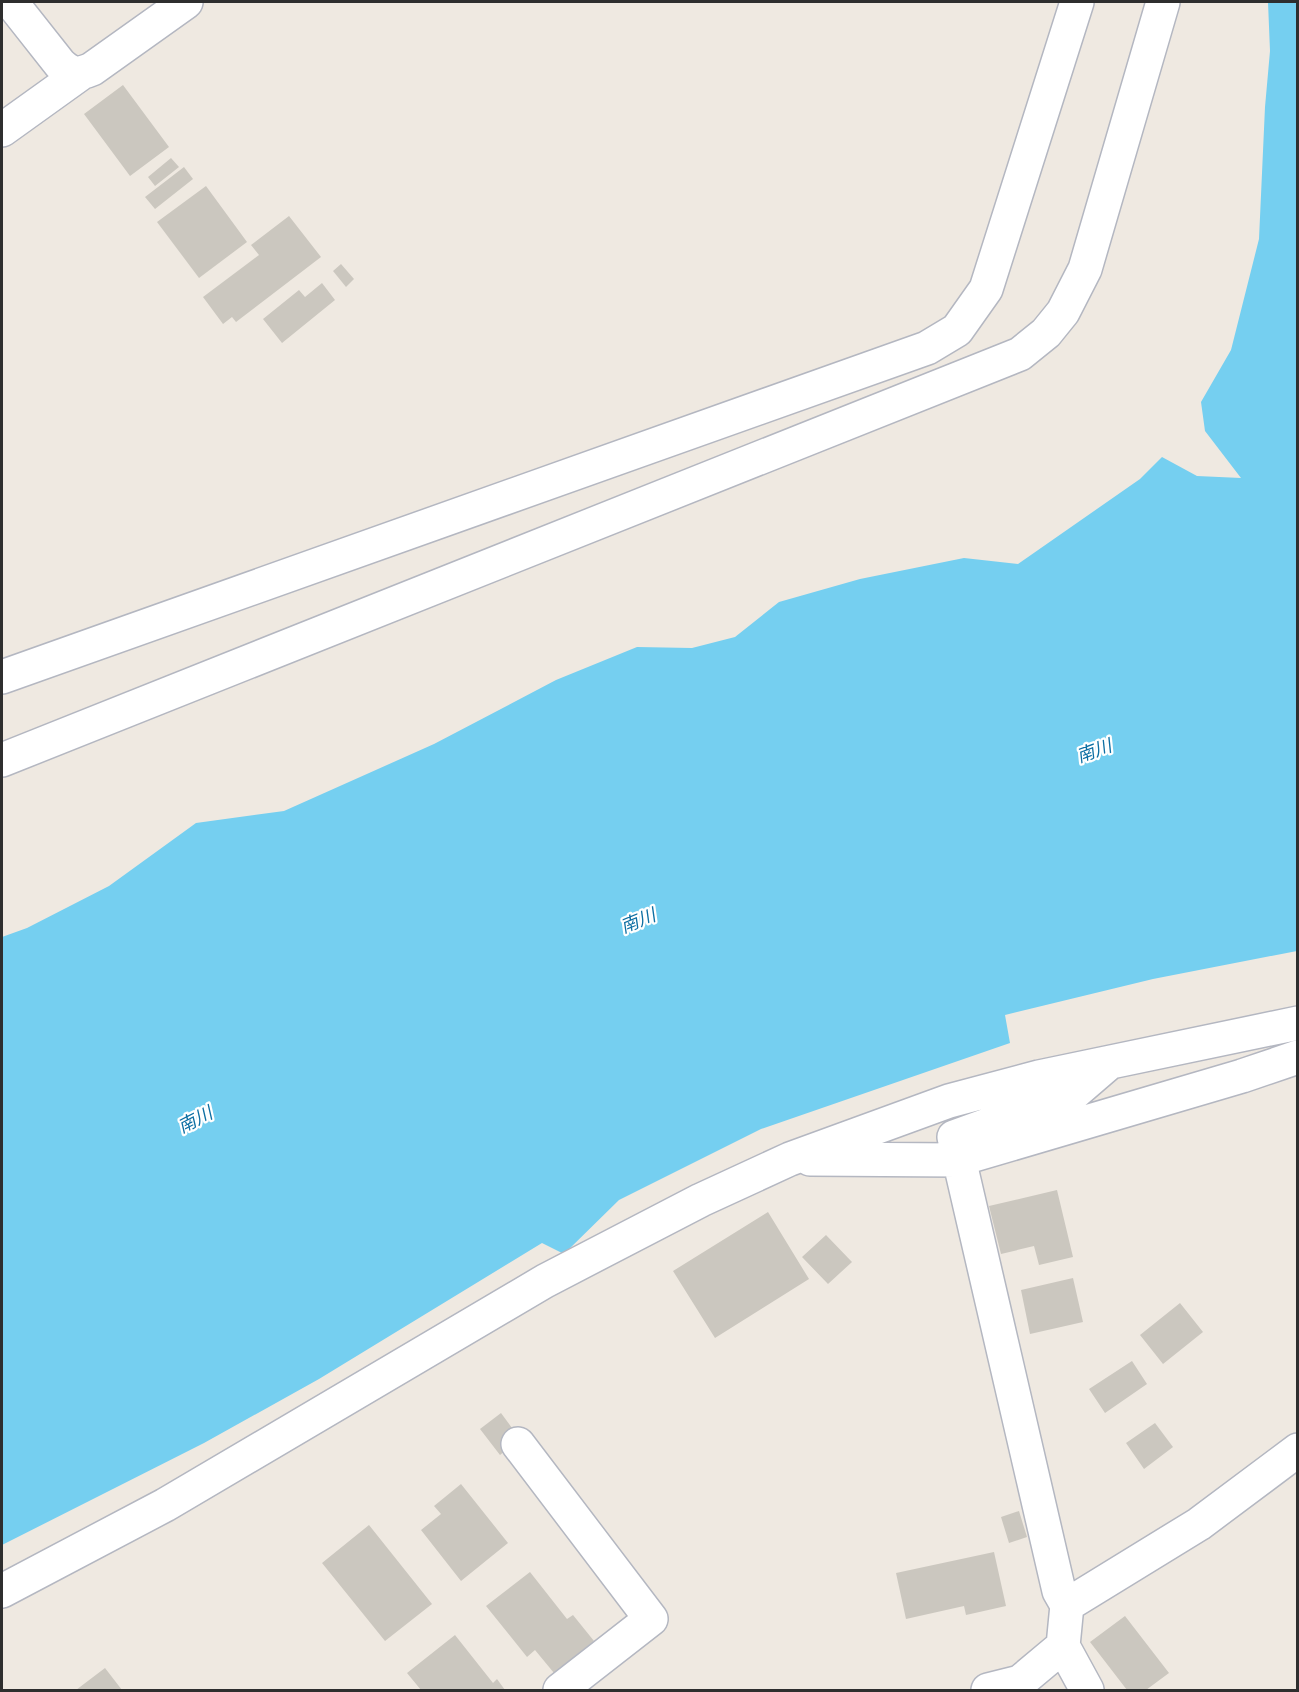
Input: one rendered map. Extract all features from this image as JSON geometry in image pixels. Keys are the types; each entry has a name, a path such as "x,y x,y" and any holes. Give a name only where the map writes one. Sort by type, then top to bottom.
{"street":[{"path":"11,2 60,64 70,73 80,74"},
{"path":"2,130 186,2"},
{"path":"2,677 905,356 957,330 986,290 1077,2"},
{"path":"2,760 1020,354 1046,333 1063,312 1085,269 1162,2"},
{"path":"2,1591 165,1505 545,1281 700,1200 790,1159 949,1101 1110,1061 1298,1023"},
{"path":"790,1159 957,1161 1242,1076 1298,1057"},
{"path":"1087,1690 1063,1646 1067,1605 1059,1591 957,1161 954,1137 1073,1094 1110,1061"},
{"path":"518,1444 651,1619 560,1690"},
{"path":"1067,1605 1199,1524 1298,1450"},
{"path":"988,1690 1020,1682 1063,1646"}],"water":[{"name":"南川","path":"1268,2 1297,2 1297,951 1153,979 1005,1015 1010,1043 761,1129 619,1200 564,1254 542,1243 319,1379 204,1443 2,1545 2,937 27,928 109,886 196,823 284,811 434,744 556,680 637,647 692,648 735,637 779,602 860,579 964,558 1018,564 1140,479 1162,457 1197,476 1241,478 1205,431 1201,402 1231,350 1259,239 1270,51"}],"building":[{"path":"123,85 169,147 130,176 84,114"},
{"path":"171,158 179,167 155,186 148,177"},
{"path":"184,167 193,179 155,209 145,197"},
{"path":"206,186 247,242 199,278 157,222"},
{"path":"289,216 321,257 236,322 232,317 223,324 203,297 259,255 251,245"},
{"path":"341,264 354,279 346,287 333,271"},
{"path":"322,283 335,300 282,343 263,319 299,290 305,297"},
{"path":"1057,1190 1073,1257 1039,1265 1034,1246 1001,1254 989,1206"},
{"path":"768,1212 809,1279 715,1338 673,1271"},
{"path":"826,1235 852,1262 828,1284 802,1257"},
{"path":"1073,1278 1083,1322 1030,1334 1021,1290"},
{"path":"1180,1303 1203,1332 1163,1364 1140,1335"},
{"path":"1132,1361 1147,1384 1105,1413 1089,1389"},
{"path":"501,1413 520,1439 500,1455 480,1429"},
{"path":"1155,1423 1173,1447 1144,1469 1126,1443"},
{"path":"461,1484 508,1543 461,1581 421,1530 441,1514 434,1506"},
{"path":"1019,1511 1027,1537 1009,1543 1001,1517"},
{"path":"369,1525 432,1604 385,1641 322,1563"},
{"path":"994,1552 1006,1606 966,1615 964,1606 906,1619 896,1573"},
{"path":"530,1572 567,1619 573,1615 594,1641 554,1673 535,1650 527,1657 486,1606"},
{"path":"1125,1616 1169,1673 1146,1690 1127,1690 1090,1642"},
{"path":"455,1635 493,1683 497,1679 505,1690 421,1690 407,1673"},
{"path":"105,1668 122,1690 76,1690"}]}
